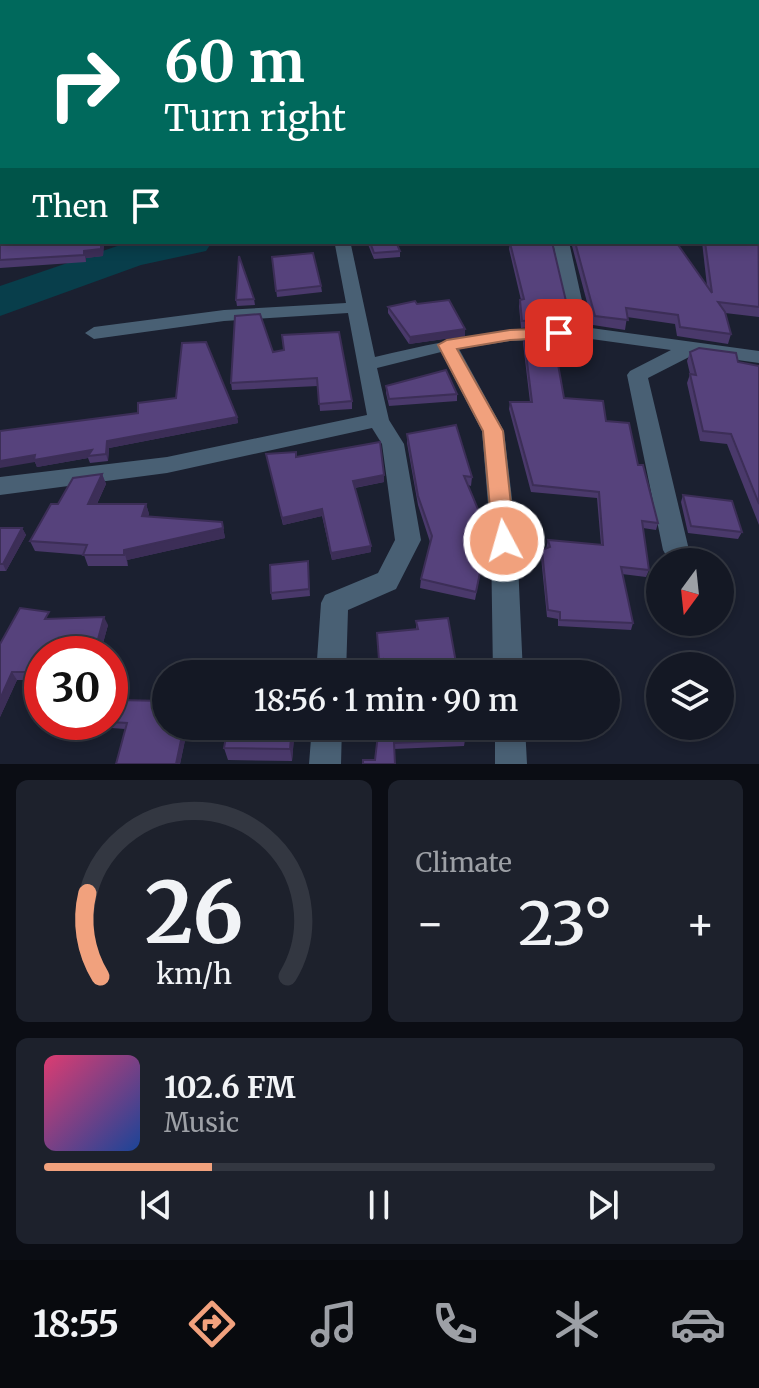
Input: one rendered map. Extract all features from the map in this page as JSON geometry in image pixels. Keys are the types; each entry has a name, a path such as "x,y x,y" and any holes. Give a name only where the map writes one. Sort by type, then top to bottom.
{"street":[{"path":"561,244 574,305 584,332"},
{"path":"332,660 335,603 387,581 408,540 393,444 378,420 343,245"},
{"path":"94,333 177,319 286,309 354,308"},
{"path":"365,365 447,345 510,335 584,332 759,357"},
{"path":"447,345 493,431 504,541 508,660"},
{"path":"676,548 637,375 691,348"},
{"path":"0,486 167,465 378,420"},
{"path":"325,764 326,740"},
{"path":"510,740 511,764"}],"building":[{"path":"101,244 101,249 84,251 84,255 0,260 0,246"},
{"path":"371,244 397,244 400,251 374,253"},
{"path":"510,244 552,244 570,318 522,321 520,300 524,299"},
{"path":"576,244 677,244 712,293 705,244 759,244 759,307 718,302 725,312 731,334 680,327 678,315 626,308 628,320 595,316"},
{"path":"313,253 321,286 276,291 272,257"},
{"path":"239,256 254,299 236,300"},
{"path":"449,300 465,329 410,337 388,307 415,301 417,304"},
{"path":"260,314 273,352 284,350 282,335 339,332 352,401 319,404 317,378 231,383 235,316"},
{"path":"553,336 564,398 603,401 606,421 629,423 638,465 643,465 658,523 642,521 646,570 621,567 633,623 560,620 560,612 548,610 542,550 550,547 548,540 603,545 599,492 533,485 510,402 532,402 524,337"},
{"path":"206,342 237,417 107,441 106,454 88,456 92,450 34,460 35,455 0,461 0,431 138,413 138,403 176,398 182,343"},
{"path":"699,348 736,353 738,362 759,366 759,504 731,434 703,431 690,374 696,375 690,352"},
{"path":"446,370 457,394 389,399 386,386"},
{"path":"456,425 472,477 464,476 488,533 476,592 421,579 432,536 418,496 407,434"},
{"path":"380,442 384,475 353,481 371,546 331,553 322,509 282,518 266,454 296,452 296,457"},
{"path":"102,474 88,504 146,504 142,516 222,522 223,528 124,550 124,555 83,555 87,545 30,541 51,504 58,504 73,478"},
{"path":"683,495 732,501 742,532 691,526"},
{"path":"0,528 22,528 3,564 0,564"},
{"path":"308,561 309,589 271,593 270,565"},
{"path":"20,608 49,612 45,619 104,617 99,636 24,636 24,672 12,672 0,699 0,644"},
{"path":"448,618 456,660 379,660 377,633 418,629 416,621"},
{"path":"128,700 152,701 152,740 181,740 176,764 116,764 122,740 128,740"},
{"path":"225,740 291,740 290,749 224,748"},
{"path":"377,740 465,740 394,743 395,764 363,764 363,760 375,760"}],"waterway":[{"path":"0,302 129,255 181,244"}],"route":[{"path":"504,541 493,431 447,345 510,335 559,333"}]}
